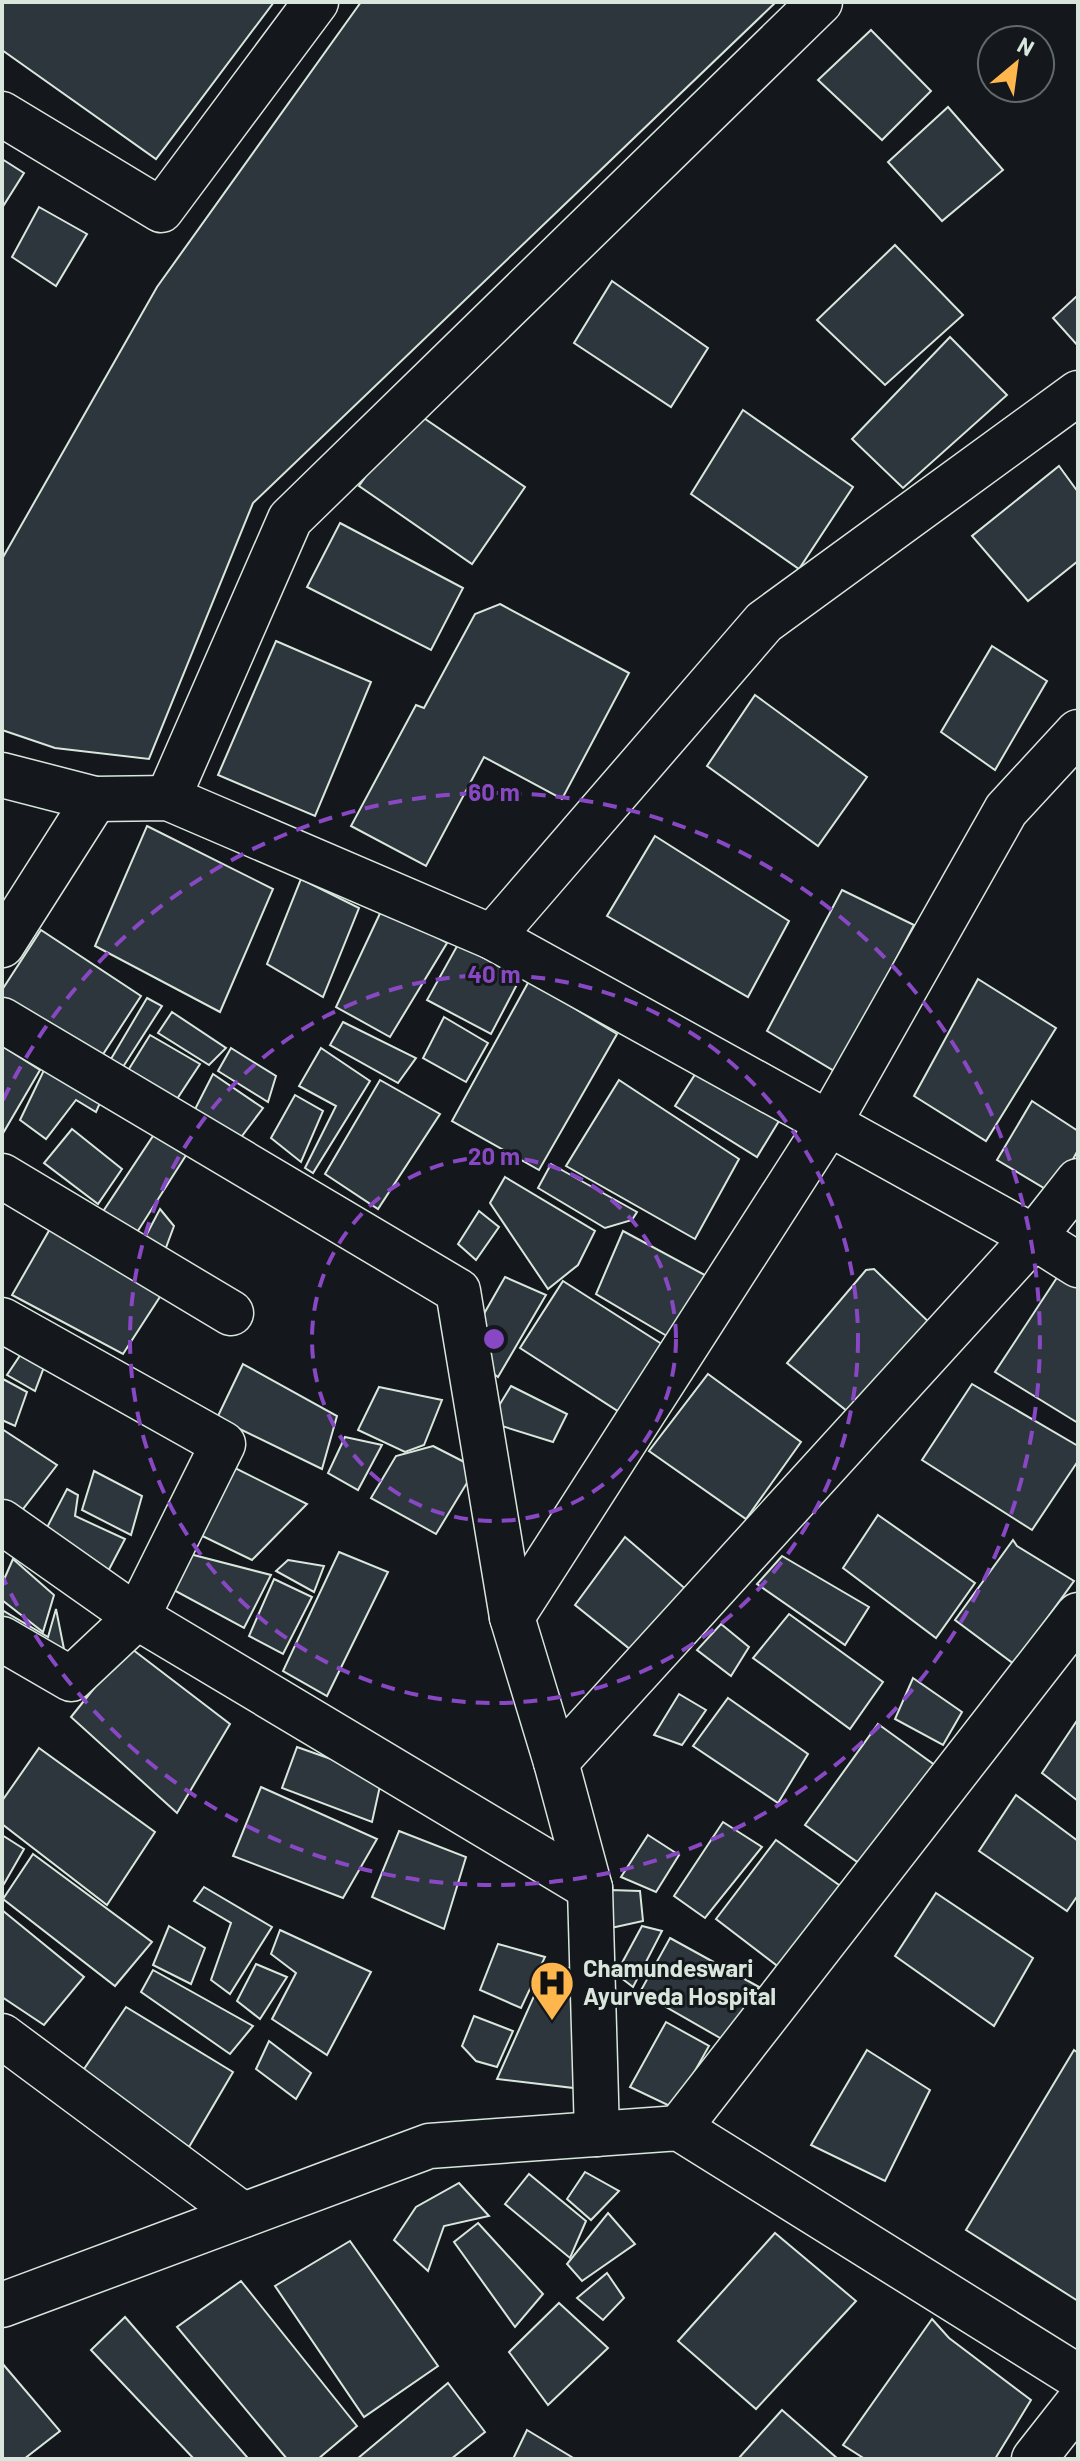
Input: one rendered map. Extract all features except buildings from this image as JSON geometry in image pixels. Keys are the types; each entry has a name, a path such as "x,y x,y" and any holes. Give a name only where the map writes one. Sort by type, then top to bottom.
{"street":[{"path":"2,114 161,210 316,2"},
{"path":"168,798 290,519 820,2"},
{"path":"492,937 764,622 1078,393"},
{"path":"512,1617 829,1123 1006,810 1078,732"},
{"path":"2,775 95,799 168,798 492,937 1034,1237 1078,1265"},
{"path":"2,945 95,799"},
{"path":"2,1020 458,1291 512,1617 590,1888 597,2134"},
{"path":"2,1176 231,1313"},
{"path":"556,1762 1034,1237 1078,1181"},
{"path":"2,1320 223,1444 137,1617 71,1679 2,1639"},
{"path":"2,1522 137,1617 590,1888"},
{"path":"679,2128 1078,1615"},
{"path":"2,2036 243,2215"},
{"path":"2,2305 429,2146 679,2128 1078,2377"},
{"path":"1034,2459 1078,2403"}],"place":[{"name":"Chamundeswari Ayurveda Hospital","path":"552,2022"}]}
